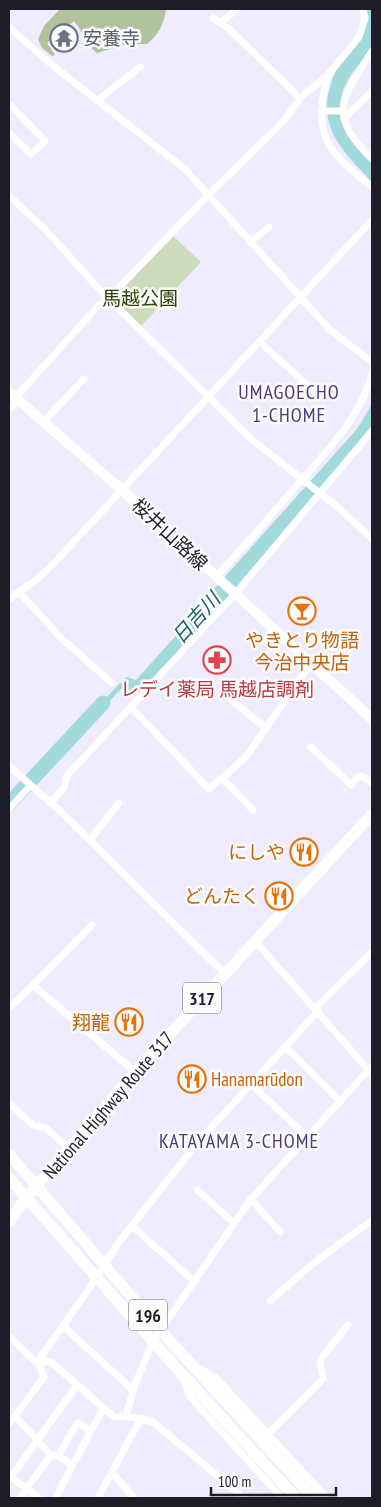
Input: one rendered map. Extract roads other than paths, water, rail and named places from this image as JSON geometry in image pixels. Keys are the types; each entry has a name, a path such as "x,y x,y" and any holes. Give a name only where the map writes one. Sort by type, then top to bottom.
{"highway":[{"name":"National Highway Route 317","path":"9,1222 26,1198 135,1072 372,814"},
{"name":"196","path":"9,1154 160,1330 314,1498"},
{"name":"196","path":"9,1178 181,1373 296,1498"}],"main road":[{"name":"桜井山路線","path":"14,397 122,490 372,719"}],"street":[{"path":"220,23 237,9"},
{"path":"9,409 14,397 99,305 109,298 208,194 284,121 300,98 328,75 359,37 365,18 362,9"},
{"path":"213,18 300,98"},
{"path":"9,27 185,169 300,299 330,330 372,362"},
{"path":"372,51 347,90 343,111 350,134 372,159"},
{"path":"98,100 140,67"},
{"path":"328,75 321,111 324,133 332,150 344,164 372,187"},
{"path":"344,119 372,91"},
{"path":"9,133 31,154 45,141 10,106"},
{"path":"321,111 343,111"},
{"path":"9,196 44,228 109,298 251,439 320,493 372,539"},
{"path":"9,599 48,568 209,398 372,220"},
{"path":"250,242 269,226"},
{"path":"260,342 319,396"},
{"path":"217,578 303,479 355,414 368,391 372,373"},
{"path":"43,422 84,380"},
{"path":"50,803 64,788 66,777 235,594 372,431"},
{"path":"19,592 54,628 62,639 112,683"},
{"path":"200,603 215,615"},
{"path":"131,707 209,789 246,757 311,663"},
{"path":"231,700 266,728"},
{"path":"312,746 351,785 359,776 372,783"},
{"path":"9,766 90,840 224,973"},
{"path":"222,778 254,810"},
{"path":"9,809 27,784"},
{"path":"90,840 119,803"},
{"path":"9,1008 92,925"},
{"path":"126,1416 132,1390 153,1341 234,1223 251,1200 307,1137 371,1070 255,941"},
{"path":"38,1360 132,1226 198,1142 372,952"},
{"path":"33,985 135,1072"},
{"path":"286,1046 340,1101"},
{"path":"251,1084 307,1137"},
{"path":"9,1103 34,1126 46,1128 69,1149"},
{"path":"197,1190 234,1223"},
{"path":"251,1200 280,1232"},
{"path":"270,1301 315,1262 372,1220"},
{"path":"132,1226 194,1281"},
{"path":"268,1434 323,1379 320,1360 348,1324"},
{"path":"63,1326 132,1390"},
{"path":"9,1336 33,1360 51,1362 114,1416 141,1418 154,1422 244,1498"},
{"path":"9,1424 44,1377 38,1360"},
{"path":"191,1364 214,1377 326,1498"},
{"path":"181,1373 190,1397 282,1498"},
{"path":"39,1498 11,1477 77,1385"},
{"path":"56,1498 104,1408"},
{"path":"15,1416 54,1455 73,1465"},
{"path":"98,1498 141,1418"},
{"path":"20,1498 78,1423 91,1430"},
{"path":"112,1472 134,1498"}],"water":[{"path":"366,9 372,9 372,44 344,88 340,112 342,123 347,133 362,153 372,162 372,182 344,152 337,141 331,130 327,104 329,90 337,68 363,34"},
{"path":"372,404 372,425 367,435 217,610 140,692 130,692 123,687 9,806 9,801 15,794 119,684 127,677 136,680 199,610 205,599 357,429"}],"waterway":[{"name":"日吉川","path":"9,804 103,703"}],"place":[{"name":"安養寺","path":"64,38"},
{"name":"やきとり物語 今治中央店","path":"302,611"},
{"name":"レデイ薬局 馬越店調剤","path":"217,660"},
{"name":"にしや","path":"304,852"},
{"name":"どんたく","path":"279,896"},
{"name":"翔龍","path":"129,1022"},
{"name":"Hanamarūdon","path":"192,1079"}],"district":[{"name":"UMAGOECHO 1-CHOME","path":"289,404"},
{"name":"KATAYAMA 3-CHOME","path":"239,1141"}],"park label":[{"name":"馬越公園","path":"140,298"}]}
